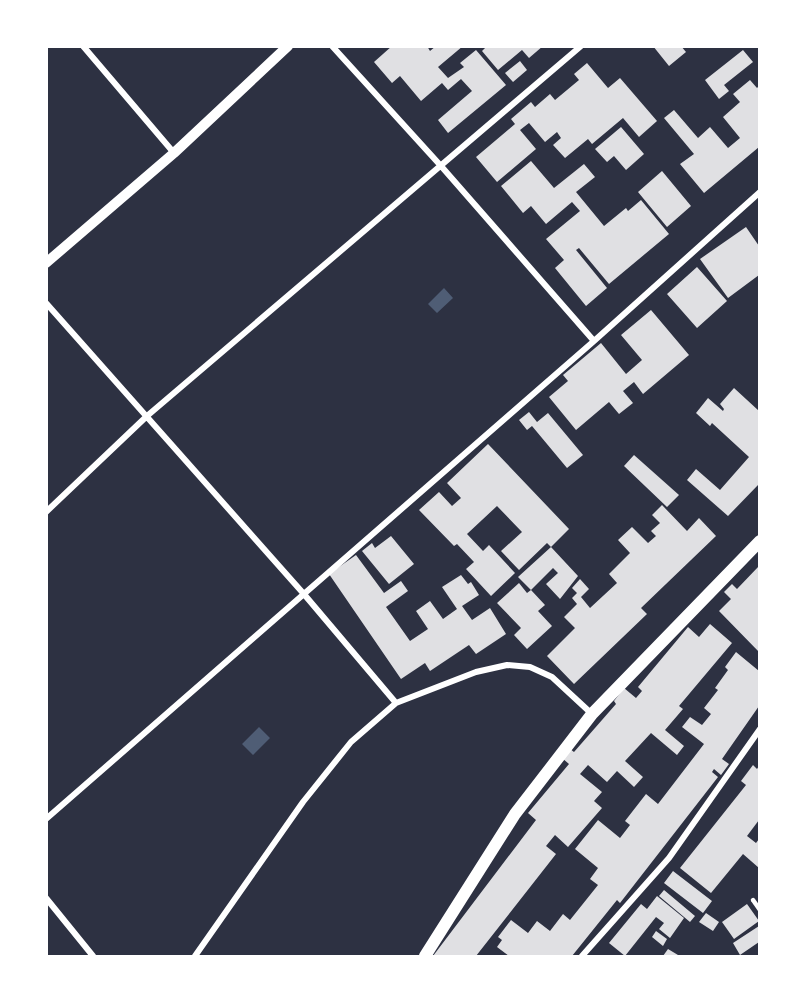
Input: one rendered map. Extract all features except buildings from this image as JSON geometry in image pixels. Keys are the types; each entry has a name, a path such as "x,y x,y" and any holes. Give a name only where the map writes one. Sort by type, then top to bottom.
{"main road":[{"path":"425,957 515,814 592,714 759,541"}],"street":[{"path":"83,46 174,153"},
{"path":"46,262 174,153 288,46"},
{"path":"332,46 441,166 594,341"},
{"path":"46,512 147,416 580,46"},
{"path":"46,819 594,341 759,192"},
{"path":"46,303 303,593 396,703"},
{"path":"195,957 303,802 351,742 396,703 476,672 507,665 530,667 552,677 592,714"},
{"path":"582,957 669,858 759,729"},
{"path":"46,898 93,957"}],"lane":[{"path":"753,900 759,910"}],"water":[{"path":"444,288 453,298 437,313 428,304"},
{"path":"259,727 270,738 253,755 242,744"}]}
